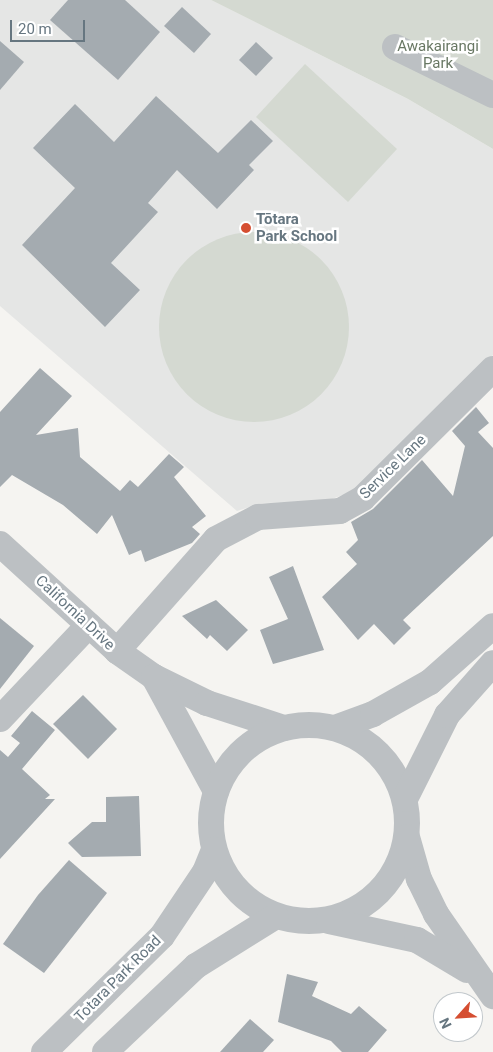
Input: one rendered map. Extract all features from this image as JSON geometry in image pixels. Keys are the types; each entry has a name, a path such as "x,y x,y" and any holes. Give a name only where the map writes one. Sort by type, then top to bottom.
{"street":[{"path":"394,47 493,94"},
{"name":"Service Lane","path":"117,651 216,539 258,517 340,511 363,498 493,369"},
{"name":"California Drive","path":"0,544 117,651 154,677 207,703 284,728"},
{"path":"0,719 89,625"},
{"path":"335,728 373,714 430,682 493,626"},
{"path":"405,800 447,715 493,663"},
{"name":"California Drive","path":"154,677 216,791"},
{"path":"318,725 335,728 359,738 380,754 395,775 405,800 407,837 418,879 430,903 485,987 417,940 329,920 293,921 276,916 237,890 214,850 211,830 216,791 242,751 284,728 318,725"},
{"path":"329,920 357,910 381,891 399,866 407,837"},
{"name":"Totara Park Road","path":"44,1052 162,936 205,872 214,850"},
{"path":"105,1052 196,966 276,916"}],"shaded area":[{"name":"Tōtara Park School","path":"0,0 211,0 408,99 493,149 493,355 356,490 324,502 262,503 237,511 0,306"}],"green space":[{"name":"Awakairangi Park","path":"211,0 493,0 493,149 408,99"},
{"path":"305,64 397,149 348,202 256,117"},
{"path":"245,232 263,232 282,236 299,243 314,253 328,267 338,282 345,299 349,327 345,355 338,372 328,387 314,401 299,411 282,418 263,422 245,422 226,418 209,411 194,401 180,387 170,372 163,355 159,336 159,318 163,299 170,282 180,267 194,253 209,243 226,236"}],"building":[{"path":"68,0 125,0 160,32 118,80 50,20"},
{"path":"182,7 211,34 194,53 164,26"},
{"path":"0,41 24,62 0,90"},
{"path":"256,42 273,58 256,76 239,60"},
{"path":"156,96 218,153 251,120 273,141 249,165 254,170 217,209 177,170 148,203 158,212 111,263 140,290 105,327 22,245 75,188 33,148 75,104 114,142"},
{"path":"40,368 72,396 36,435 78,428 80,457 120,491 130,480 138,487 169,454 184,467 174,477 206,516 192,527 200,534 192,543 145,562 141,550 129,555 112,515 97,534 63,505 12,475 0,487 0,412"},
{"path":"476,407 489,423 478,432 493,448 493,536 403,620 411,628 394,645 374,624 358,640 322,597 357,564 346,552 358,540 351,522 373,509 422,460 453,496 465,446 452,431"},
{"path":"293,566 324,650 273,664 260,630 288,619 269,577"},
{"path":"216,600 248,630 227,651 210,635 207,639 182,616"},
{"path":"0,618 34,646 0,689"},
{"path":"83,695 117,729 88,759 53,724"},
{"path":"32,711 55,730 22,769 50,795 45,799 55,799 0,859 0,750 8,757 20,743 11,736"},
{"path":"139,796 141,856 82,857 68,843 92,822 106,822 106,797"},
{"path":"69,860 107,893 44,973 3,944 38,895"},
{"path":"287,974 318,982 312,996 351,1014 359,1006 387,1030 368,1052 342,1052 331,1041 278,1022"},
{"path":"250,1019 274,1040 263,1052 220,1052"}],"place":[{"name":"Tōtara Park School","path":"246,228"}]}
